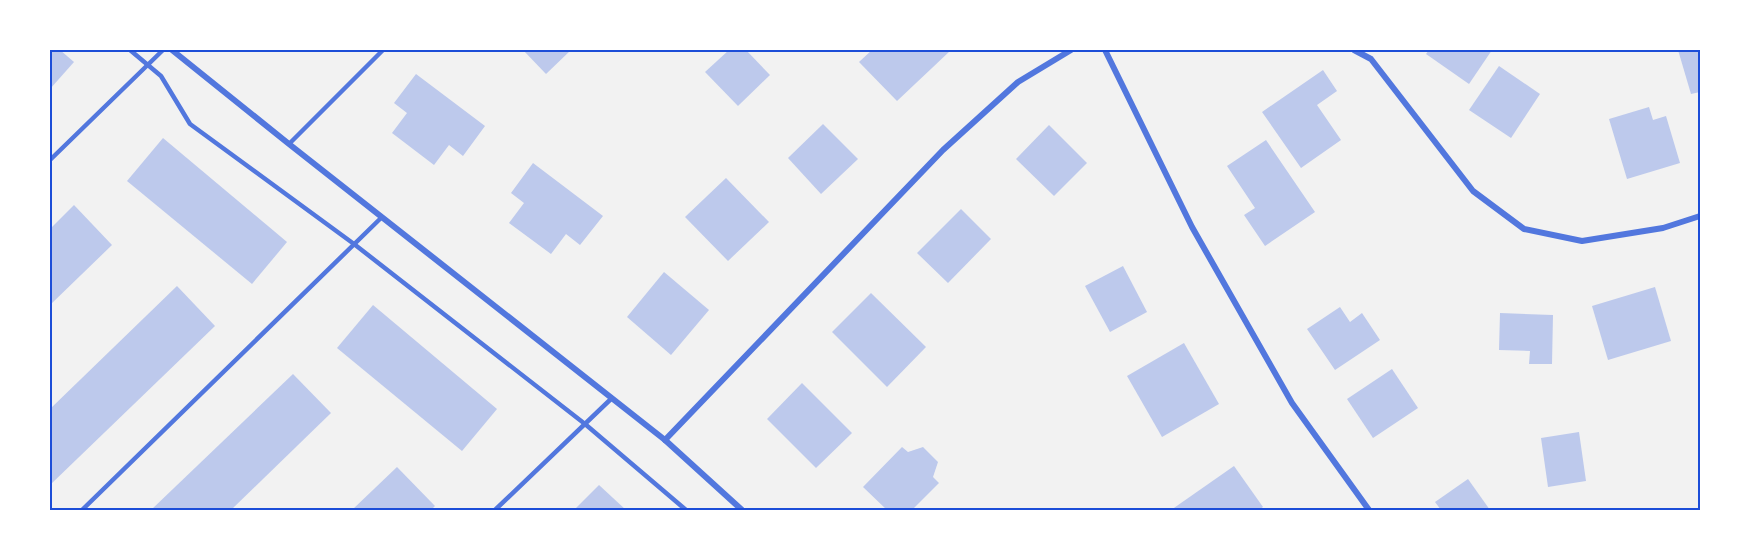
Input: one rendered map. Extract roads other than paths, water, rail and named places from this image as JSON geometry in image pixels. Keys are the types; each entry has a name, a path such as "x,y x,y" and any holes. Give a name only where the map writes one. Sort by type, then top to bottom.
{"street":[{"path":"172,50 665,440 742,510"},
{"path":"665,440 943,150 1018,82 1071,50"},
{"path":"1105,50 1192,227 1292,403 1369,510"},
{"path":"1354,50 1371,59 1473,191 1524,229 1582,241 1663,228 1701,216"}],"lane":[{"path":"130,50 161,76 190,124 354,244 585,424 686,510"},
{"path":"50,160 163,50"},
{"path":"289,144 383,50"},
{"path":"82,510 382,217"},
{"path":"495,510 612,398"}]}
